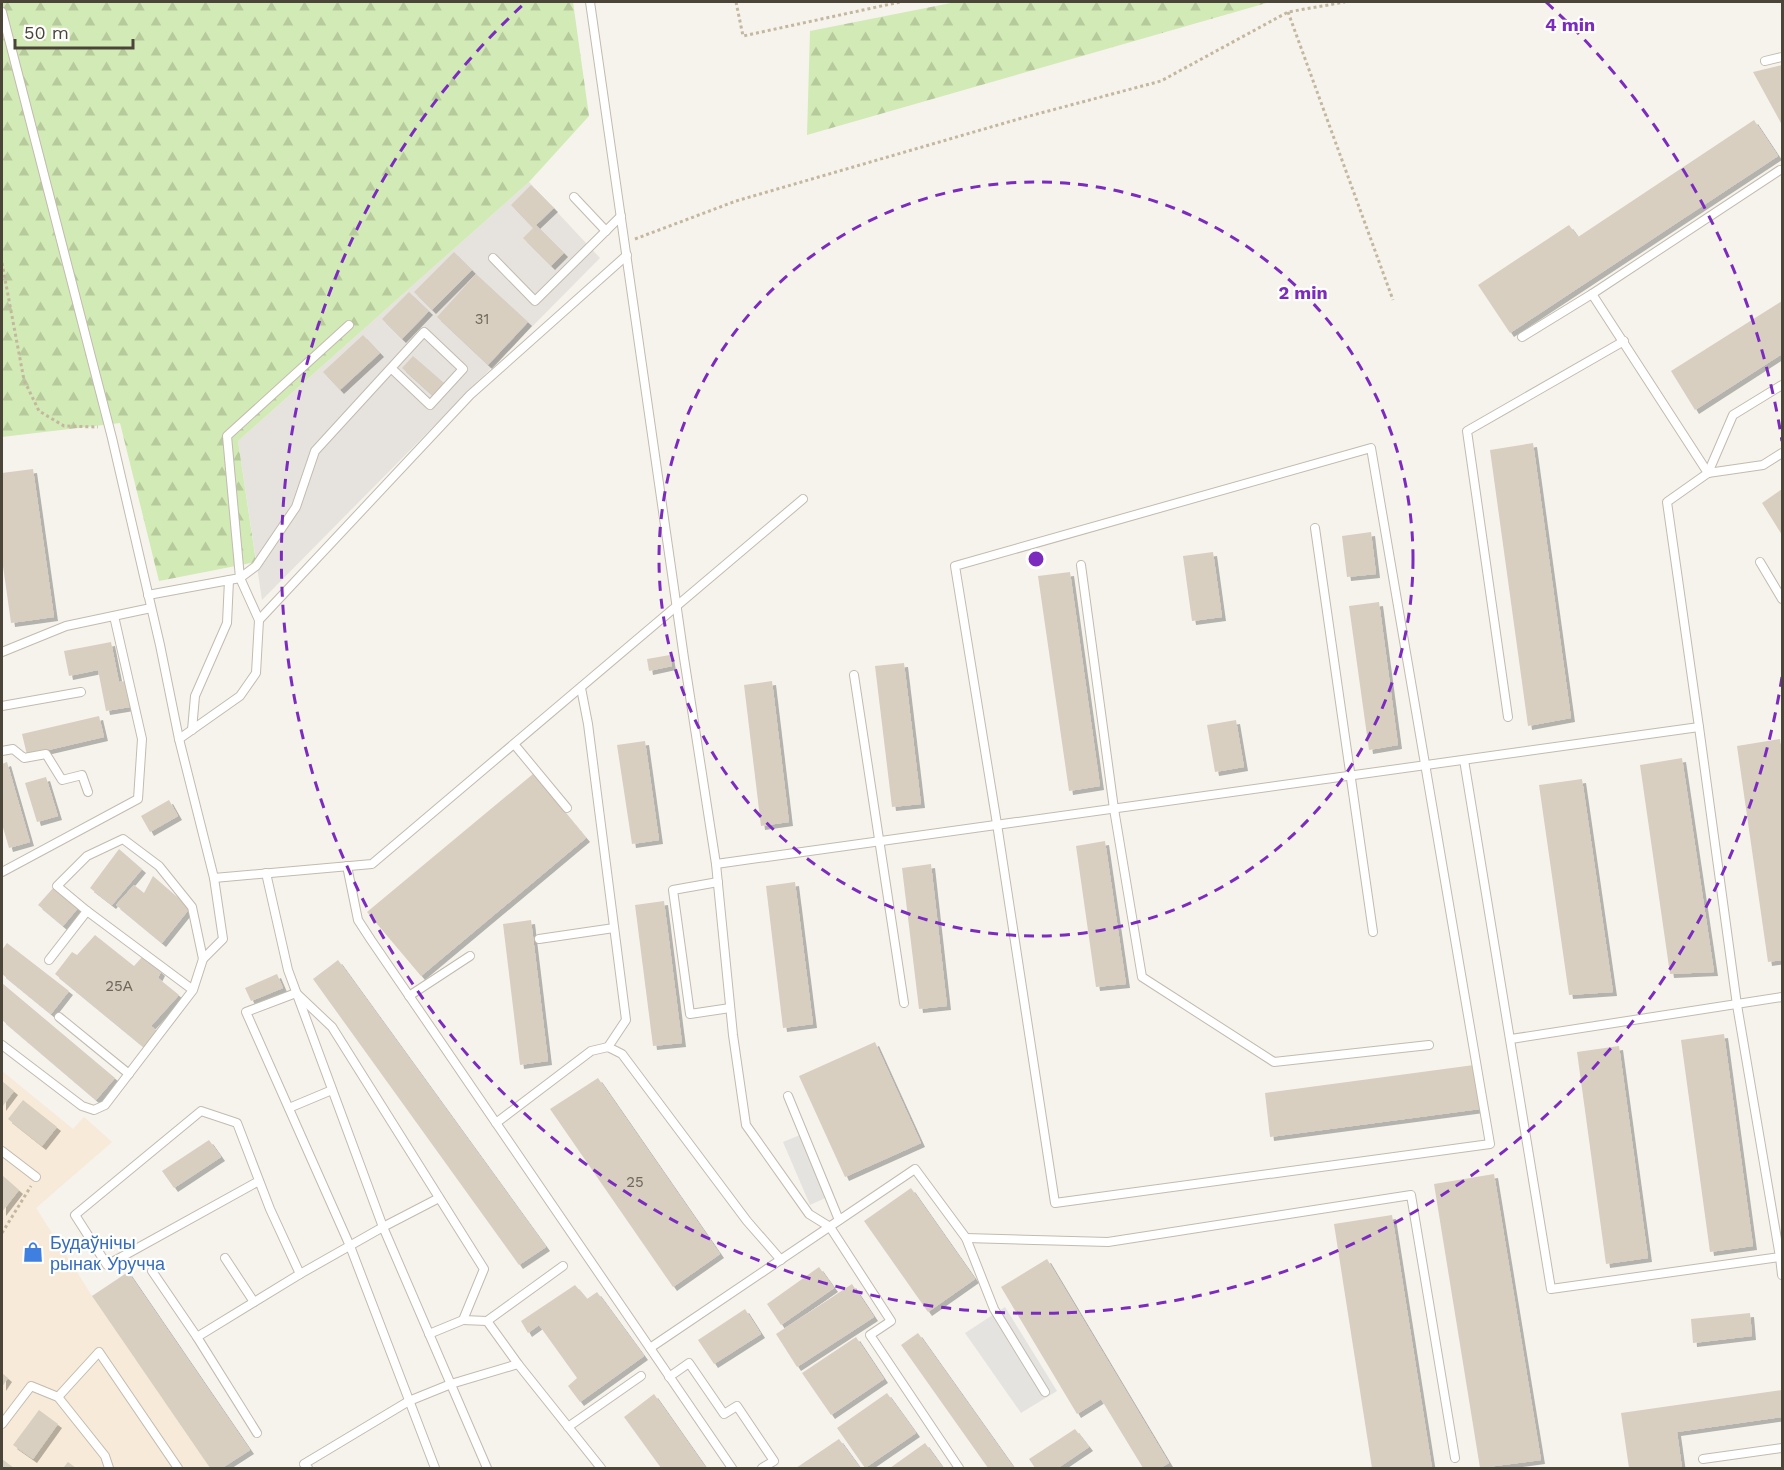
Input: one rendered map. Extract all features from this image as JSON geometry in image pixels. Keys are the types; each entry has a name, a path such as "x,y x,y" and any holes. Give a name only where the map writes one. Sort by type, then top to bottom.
{"lane":[{"path":"590,2 716,864 730,1008 746,1125 809,1214 830,1227 891,1321 870,1335 960,1468"},
{"path":"2,12 109,427 179,739 214,878 223,939 203,959 193,990 105,1105 94,1110 82,1106 2,1045"},
{"path":"1765,61 1782,57"},
{"path":"1522,337 1592,294 1780,170"},
{"path":"574,197 606,231"},
{"path":"493,258 535,301 621,216"},
{"path":"259,620 470,395 627,255"},
{"path":"1592,294 1708,473"},
{"path":"179,739 240,696 256,673 259,620 240,578 227,436 349,325"},
{"path":"148,595 240,578 256,566 296,507 315,451 424,332 463,369 430,405 392,368"},
{"path":"1508,717 1467,431 1624,341"},
{"path":"1708,473 1733,416 1782,385"},
{"path":"1371,448 1425,765 1490,1144 1055,1203 955,566 1371,448"},
{"path":"1782,453 1763,465 1708,473 1667,502 1737,1005 1781,1257 1782,1275"},
{"path":"214,878 372,864 803,499"},
{"path":"1315,528 1373,932"},
{"path":"1760,562 1782,599"},
{"path":"1081,565 1114,809 1142,977 1274,1062 1429,1045"},
{"path":"192,730 195,696 227,623 229,580"},
{"path":"2,652 66,626 151,608"},
{"path":"2,872 138,799 142,740 114,616"},
{"path":"854,675 904,1003"},
{"path":"581,688 588,724 626,1020 608,1047"},
{"path":"2,706 81,692"},
{"path":"716,864 1699,727"},
{"path":"514,744 567,808"},
{"path":"2,751 13,749 24,758 46,754 62,780 82,775 88,792"},
{"path":"1464,760 1551,1289 1781,1257"},
{"path":"193,990 57,886 87,856 123,839 159,866 192,907 203,959"},
{"path":"348,866 358,920 732,1468"},
{"path":"266,873 288,970 332,1090 383,1227 487,1468"},
{"path":"718,882 673,890 690,1014 730,1008"},
{"path":"49,960 87,911"},
{"path":"539,939 614,928"},
{"path":"409,996 470,956"},
{"path":"296,993 246,1012 350,1246 435,1468"},
{"path":"296,993 332,1027 484,1269 463,1320"},
{"path":"1511,1039 1782,997"},
{"path":"59,1017 129,1074"},
{"path":"496,1123 591,1051 608,1047 622,1054 747,1221 781,1260"},
{"path":"289,1108 332,1090"},
{"path":"788,1096 840,1220"},
{"path":"259,1181 107,1265 75,1215 201,1111 237,1122 270,1209 300,1274"},
{"path":"2,1151 35,1179"},
{"path":"650,1348 915,1169 966,1238 994,1309 1045,1392"},
{"path":"966,1238 1108,1242 1411,1195 1455,1458"},
{"path":"197,1337 300,1274 439,1198"},
{"path":"225,1258 254,1302"},
{"path":"429,1334 463,1320 487,1321 563,1266"},
{"path":"152,1270 257,1432"},
{"path":"487,1321 518,1364 601,1468"},
{"path":"58,1397 99,1352 178,1468"},
{"path":"669,1377 689,1363 724,1414 737,1406 774,1461 762,1468"},
{"path":"303,1467 409,1401 451,1384 518,1364"},
{"path":"568,1427 641,1376"},
{"path":"2,1424 31,1386 58,1397 105,1456 109,1468"},
{"path":"1703,1459 1782,1448"}],"path":[{"path":"736,2 743,36 900,2"},
{"path":"625,243 736,201 1022,118 1161,81 1288,12 1345,2"},
{"path":"1288,12 1393,300"},
{"path":"2,263 24,380 39,411 63,426 109,427"},
{"path":"2,1233 35,1179"},
{"path":"2,1223 6,1226"}],"shaded area":[{"path":"529,182 600,258 262,600 238,441"},
{"name":"Будаўнічы рынак Уручча","path":"2,1071 73,1129 84,1117 112,1142 36,1208 92,1296 210,1468 2,1468"},
{"path":"807,1132 834,1194 810,1205 783,1142"},
{"path":"1005,1307 1057,1391 1021,1413 965,1333"}],"green space":[{"path":"2,2 573,2 589,116 529,182 238,441 256,562 159,581 120,423 2,437"},
{"path":"956,2 1270,2 807,135 810,31"}],"building":[{"path":"1782,65 1782,125 1753,72"},
{"path":"1754,120 1778,156 1510,333 1478,285 1569,225 1578,237"},
{"path":"531,185 554,208 536,225 564,253 551,266 523,238 533,228 511,205"},
{"path":"454,252 472,270 432,310 414,292"},
{"path":"476,274 528,322 488,365 437,317"},
{"path":"409,292 429,311 402,339 382,319"},
{"path":"1782,301 1782,354 1695,410 1671,371"},
{"path":"363,335 380,353 340,390 323,372"},
{"path":"413,356 444,383 433,396 402,368"},
{"path":"1533,443 1571,718 1528,726 1490,450"},
{"path":"33,469 54,617 11,623 2,559 2,473"},
{"path":"1782,489 1782,535 1762,503"},
{"path":"1371,532 1376,574 1347,577 1342,536"},
{"path":"1213,552 1222,617 1192,621 1183,556"},
{"path":"1070,572 1100,786 1069,791 1038,576"},
{"path":"1379,602 1398,745 1369,750 1349,606"},
{"path":"111,642 119,682 125,681 130,707 106,711 98,670 69,676 64,651"},
{"path":"670,655 672,666 649,671 647,659"},
{"path":"904,663 921,804 892,807 875,666"},
{"path":"772,681 789,822 761,826 744,685"},
{"path":"99,716 104,737 27,755 22,734"},
{"path":"1236,720 1244,767 1215,772 1207,725"},
{"path":"1780,739 1782,755 1782,960 1768,962 1737,746"},
{"path":"645,741 659,840 632,844 617,745"},
{"path":"1682,758 1714,972 1670,974 1640,765"},
{"path":"7,762 30,842 9,848 2,824 2,764"},
{"path":"533,774 586,838 421,976 367,912"},
{"path":"46,777 58,816 37,822 25,783"},
{"path":"1582,779 1613,992 1569,995 1539,785"},
{"path":"169,800 178,816 150,832 141,816"},
{"path":"1105,841 1126,984 1096,987 1076,846"},
{"path":"119,849 142,869 112,905 90,888"},
{"path":"931,864 947,1006 919,1009 902,868"},
{"path":"153,876 190,908 162,943 116,905 134,885 144,893"},
{"path":"795,882 813,1024 783,1028 766,886"},
{"path":"54,887 78,908 63,926 38,905"},
{"path":"664,901 682,1043 653,1046 635,905"},
{"path":"531,920 548,1061 520,1065 503,924"},
{"path":"95,935 134,966 143,956 161,972 158,978 179,995 151,1026 158,1032 145,1048 55,974 72,952 77,955"},
{"path":"7,943 69,991 51,1014 2,974 2,950"},
{"path":"338,960 546,1247 519,1265 313,979"},
{"path":"277,974 283,988 251,1001 245,988"},
{"path":"2,983 115,1078 96,1100 2,1020"},
{"path":"1724,1034 1753,1246 1710,1252 1681,1040"},
{"path":"875,1042 921,1143 845,1177 799,1076"},
{"path":"1619,1046 1648,1258 1606,1264 1577,1052"},
{"path":"1474,1065 1480,1109 1270,1137 1265,1093"},
{"path":"598,1078 720,1254 673,1287 550,1109"},
{"path":"2,1081 14,1091 2,1107"},
{"path":"23,1100 57,1127 42,1146 8,1119"},
{"path":"209,1140 221,1157 174,1188 162,1171"},
{"path":"1494,1174 1541,1460 1480,1468 1434,1184"},
{"path":"2,1175 19,1190 2,1212"},
{"path":"911,1188 975,1279 928,1312 864,1221"},
{"path":"1392,1215 1432,1468 1372,1468 1334,1224"},
{"path":"1047,1259 1169,1463 1160,1468 1143,1468 1101,1399 1077,1414 1001,1287"},
{"path":"819,1267 834,1288 781,1325 767,1304"},
{"path":"128,1272 250,1450 222,1468 210,1468 92,1296"},
{"path":"852,1284 874,1317 797,1367 776,1334"},
{"path":"575,1285 587,1299 597,1292 644,1356 580,1402 568,1386 577,1378 539,1325 528,1333 521,1321"},
{"path":"745,1309 761,1334 714,1364 698,1340"},
{"path":"1750,1313 1752,1336 1693,1343 1691,1319"},
{"path":"918,1333 1014,1468 988,1468 901,1345"},
{"path":"856,1337 884,1379 831,1415 802,1373"},
{"path":"2,1373 8,1378 2,1387"},
{"path":"1782,1390 1782,1417 1677,1432 1682,1468 1629,1468 1621,1413"},
{"path":"887,1393 916,1433 865,1468 837,1428"},
{"path":"654,1394 706,1468 661,1468 624,1417"},
{"path":"39,1410 58,1424 33,1459 13,1445"},
{"path":"1075,1429 1089,1447 1058,1468 1035,1468 1029,1459"},
{"path":"839,1439 860,1468 796,1468"},
{"path":"925,1443 943,1468 890,1468"},
{"path":"2,1459 14,1468 2,1468"},
{"path":"68,1462 76,1468 63,1468"}],"place":[{"name":"Будаўнічы рынак Уручча","path":"33,1252"}]}
